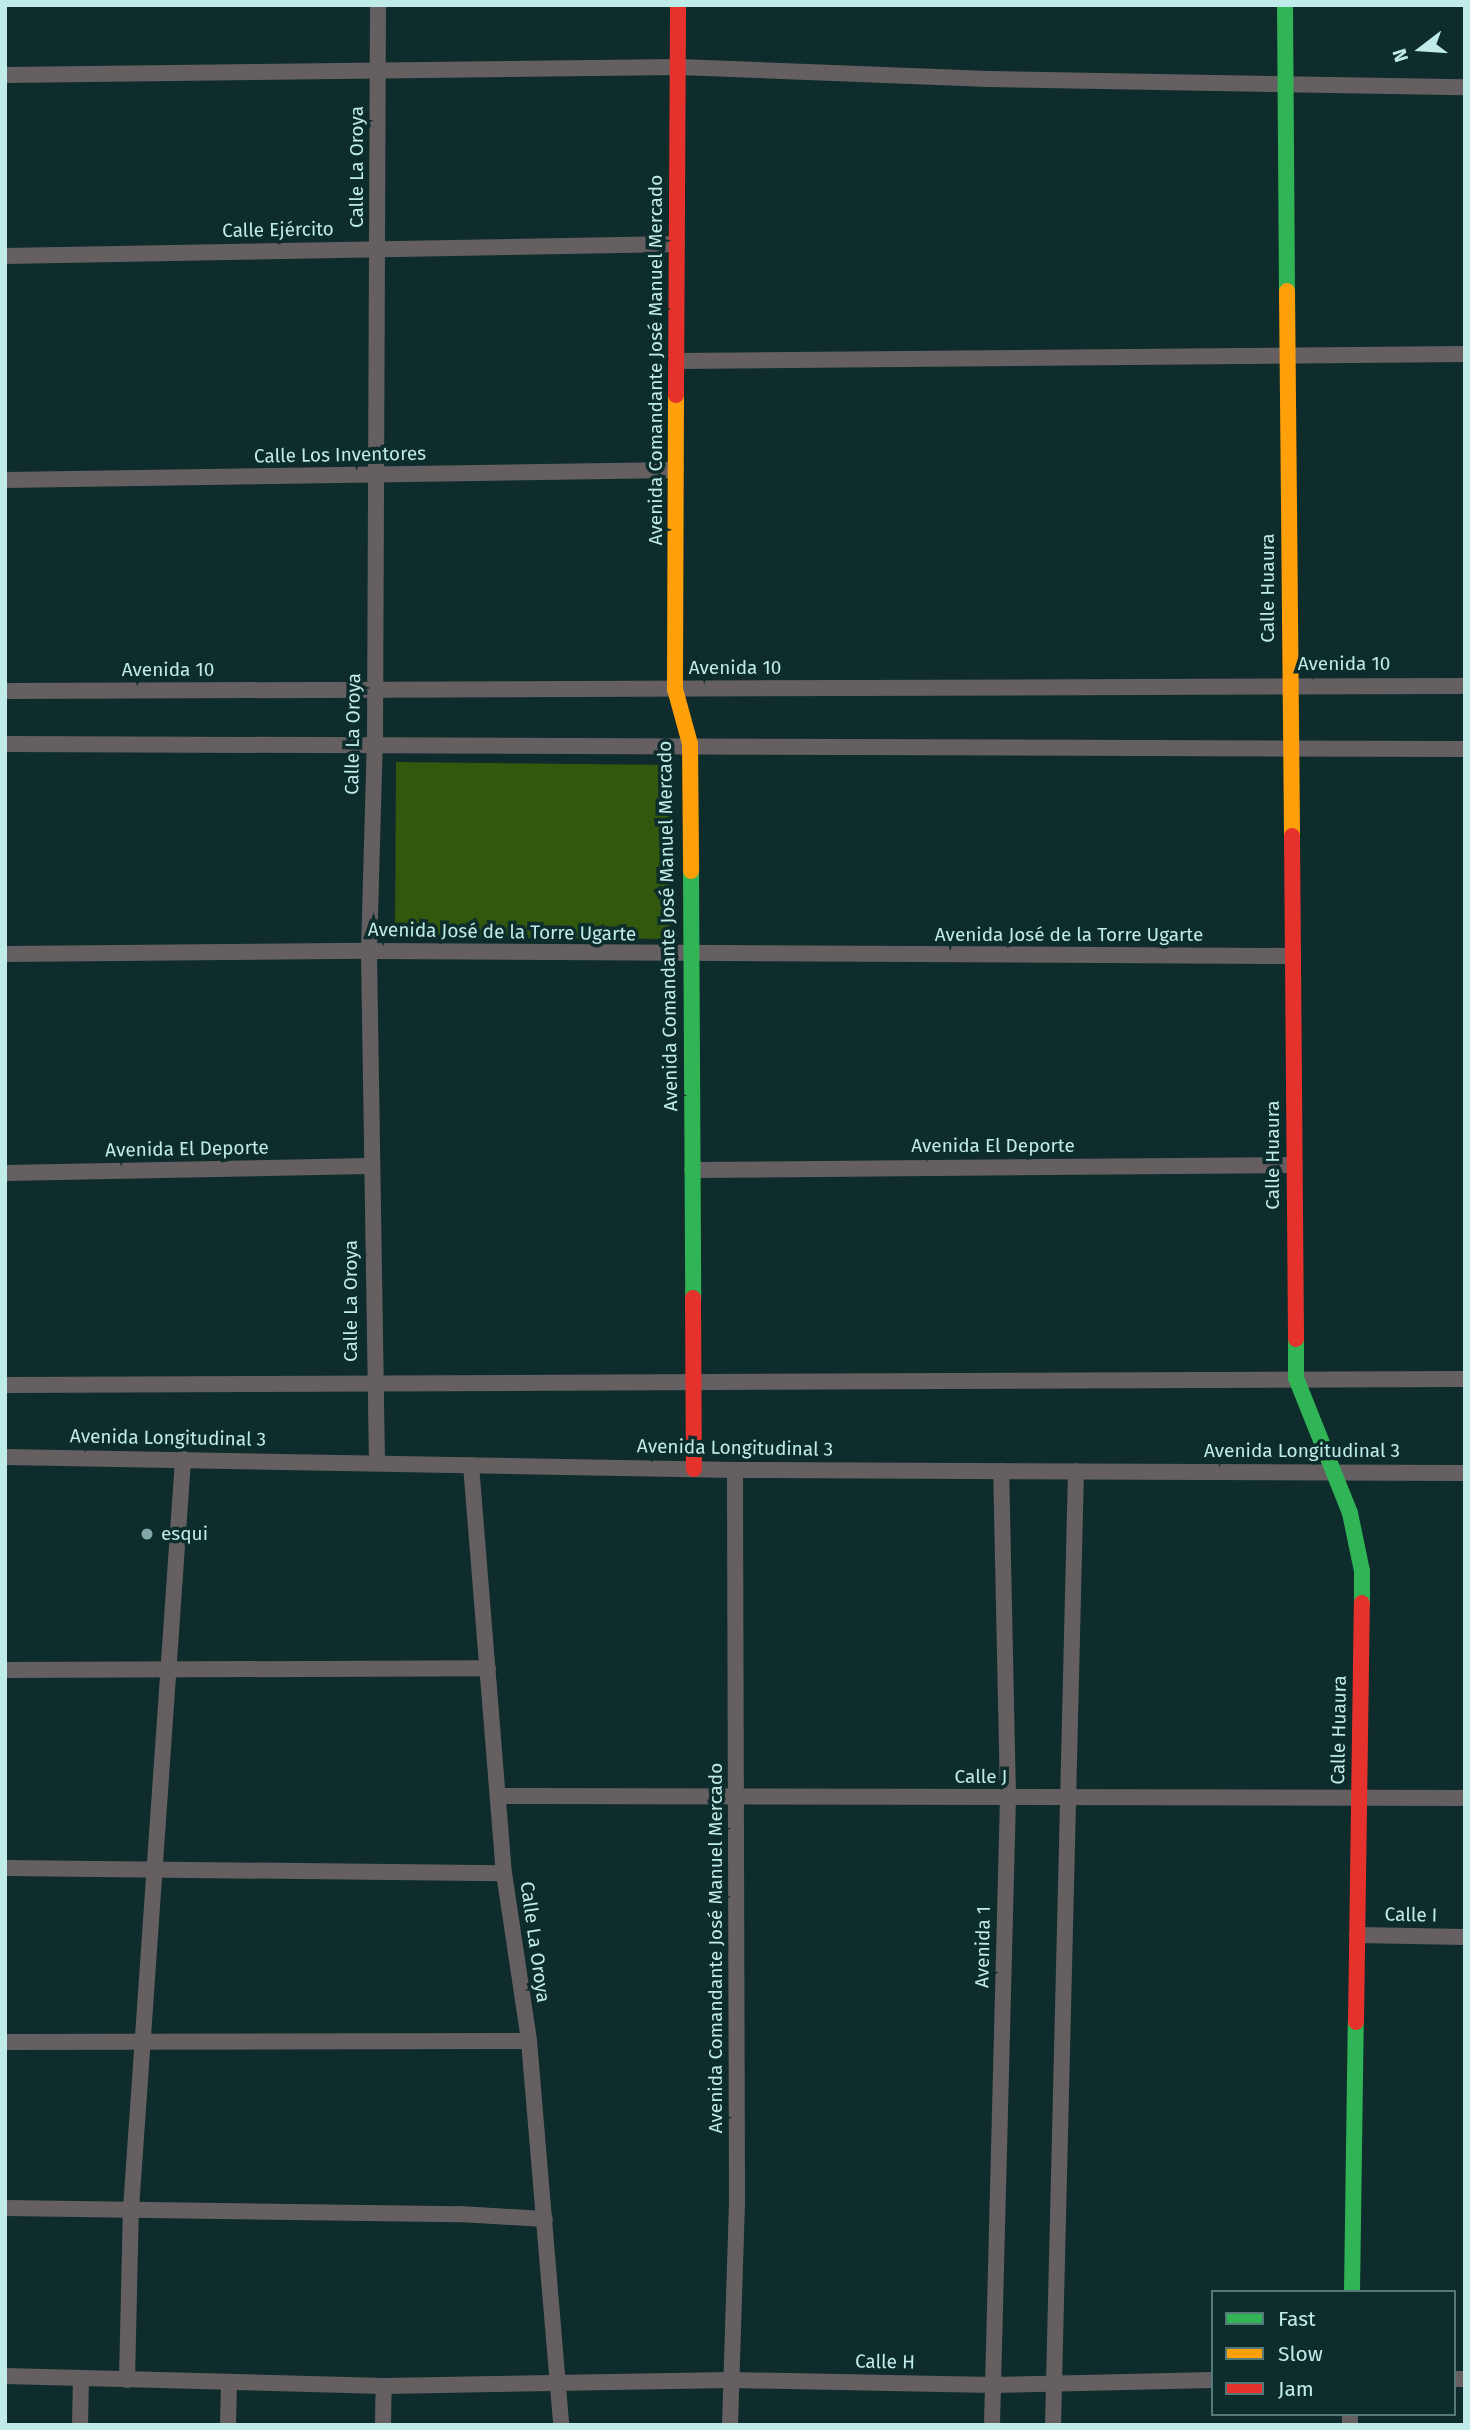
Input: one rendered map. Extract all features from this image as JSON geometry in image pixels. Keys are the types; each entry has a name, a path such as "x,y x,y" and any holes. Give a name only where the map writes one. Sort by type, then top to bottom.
{"street":[{"name":"Calle La Oroya","path":"377,1463 372,1385 369,951 375,742 378,5"},
{"name":"Avenida Comandante José Manuel Mercado","path":"678,5 675,689 690,744 694,1469"},
{"name":"Calle Huaura","path":"1285,5 1296,1378 1330,1472 1350,1513 1362,1571 1352,2290"},
{"path":"5,75 679,67 1285,86 1465,87"},
{"name":"Calle Ejército","path":"5,256 677,244"},
{"path":"677,361 1287,354 1465,355"},
{"name":"Calle Los Inventores","path":"5,480 676,470"},
{"name":"Avenida 10","path":"5,691 1290,684 1465,686"},
{"path":"5,744 375,742 1465,749"},
{"name":"Avenida José de la Torre Ugarte","path":"5,954 369,951 1292,956"},
{"name":"Avenida El Deporte","path":"692,1170 1294,1165"},
{"name":"Avenida El Deporte","path":"5,1173 370,1166"},
{"path":"5,1385 1465,1379"},
{"name":"Avenida Longitudinal 3","path":"5,1457 735,1470 1465,1473"},
{"path":"127,2380 131,2209 183,1459"},
{"name":"Calle La Oroya","path":"471,1465 504,1874 529,2041 561,2425"},
{"name":"Avenida Comandante José Manuel Mercado","path":"730,2425 737,2200 735,1470"},
{"name":"Avenida 1","path":"992,2425 1008,1798 1000,1471"},
{"path":"1053,2425 1076,1471"},
{"path":"5,1670 488,1668"},
{"name":"Calle J","path":"498,1796 1465,1798"},
{"path":"5,1868 504,1874"},
{"name":"Calle I","path":"1357,1935 1465,1937"},
{"path":"5,2042 143,2045 529,2041"},
{"path":"5,2207 545,2219"},
{"name":"Calle H","path":"5,2376 384,2386 731,2380 993,2385 1211,2381"},
{"path":"80,2425 81,2378"},
{"path":"228,2425 229,2383"},
{"path":"383,2425 384,2386"}],"green space":[{"path":"396,762 671,765 670,939 395,937"}],"traffic: fast":[{"path":"1285,5 1287,291"},
{"path":"691,871 693,1298"},
{"path":"1296,1339 1296,1378 1350,1513 1362,1571 1362,1603"},
{"path":"1352,2290 1356,2022"}],"traffic: slow":[{"path":"1287,291 1292,836"},
{"path":"676,395 675,689 690,744 691,871"}],"traffic: jam":[{"path":"676,395 678,5"},
{"path":"1292,836 1296,1339"},
{"path":"693,1298 694,1469"},
{"path":"1356,2022 1362,1603"}],"place":[{"name":"esqui","path":"147,1534"}]}
